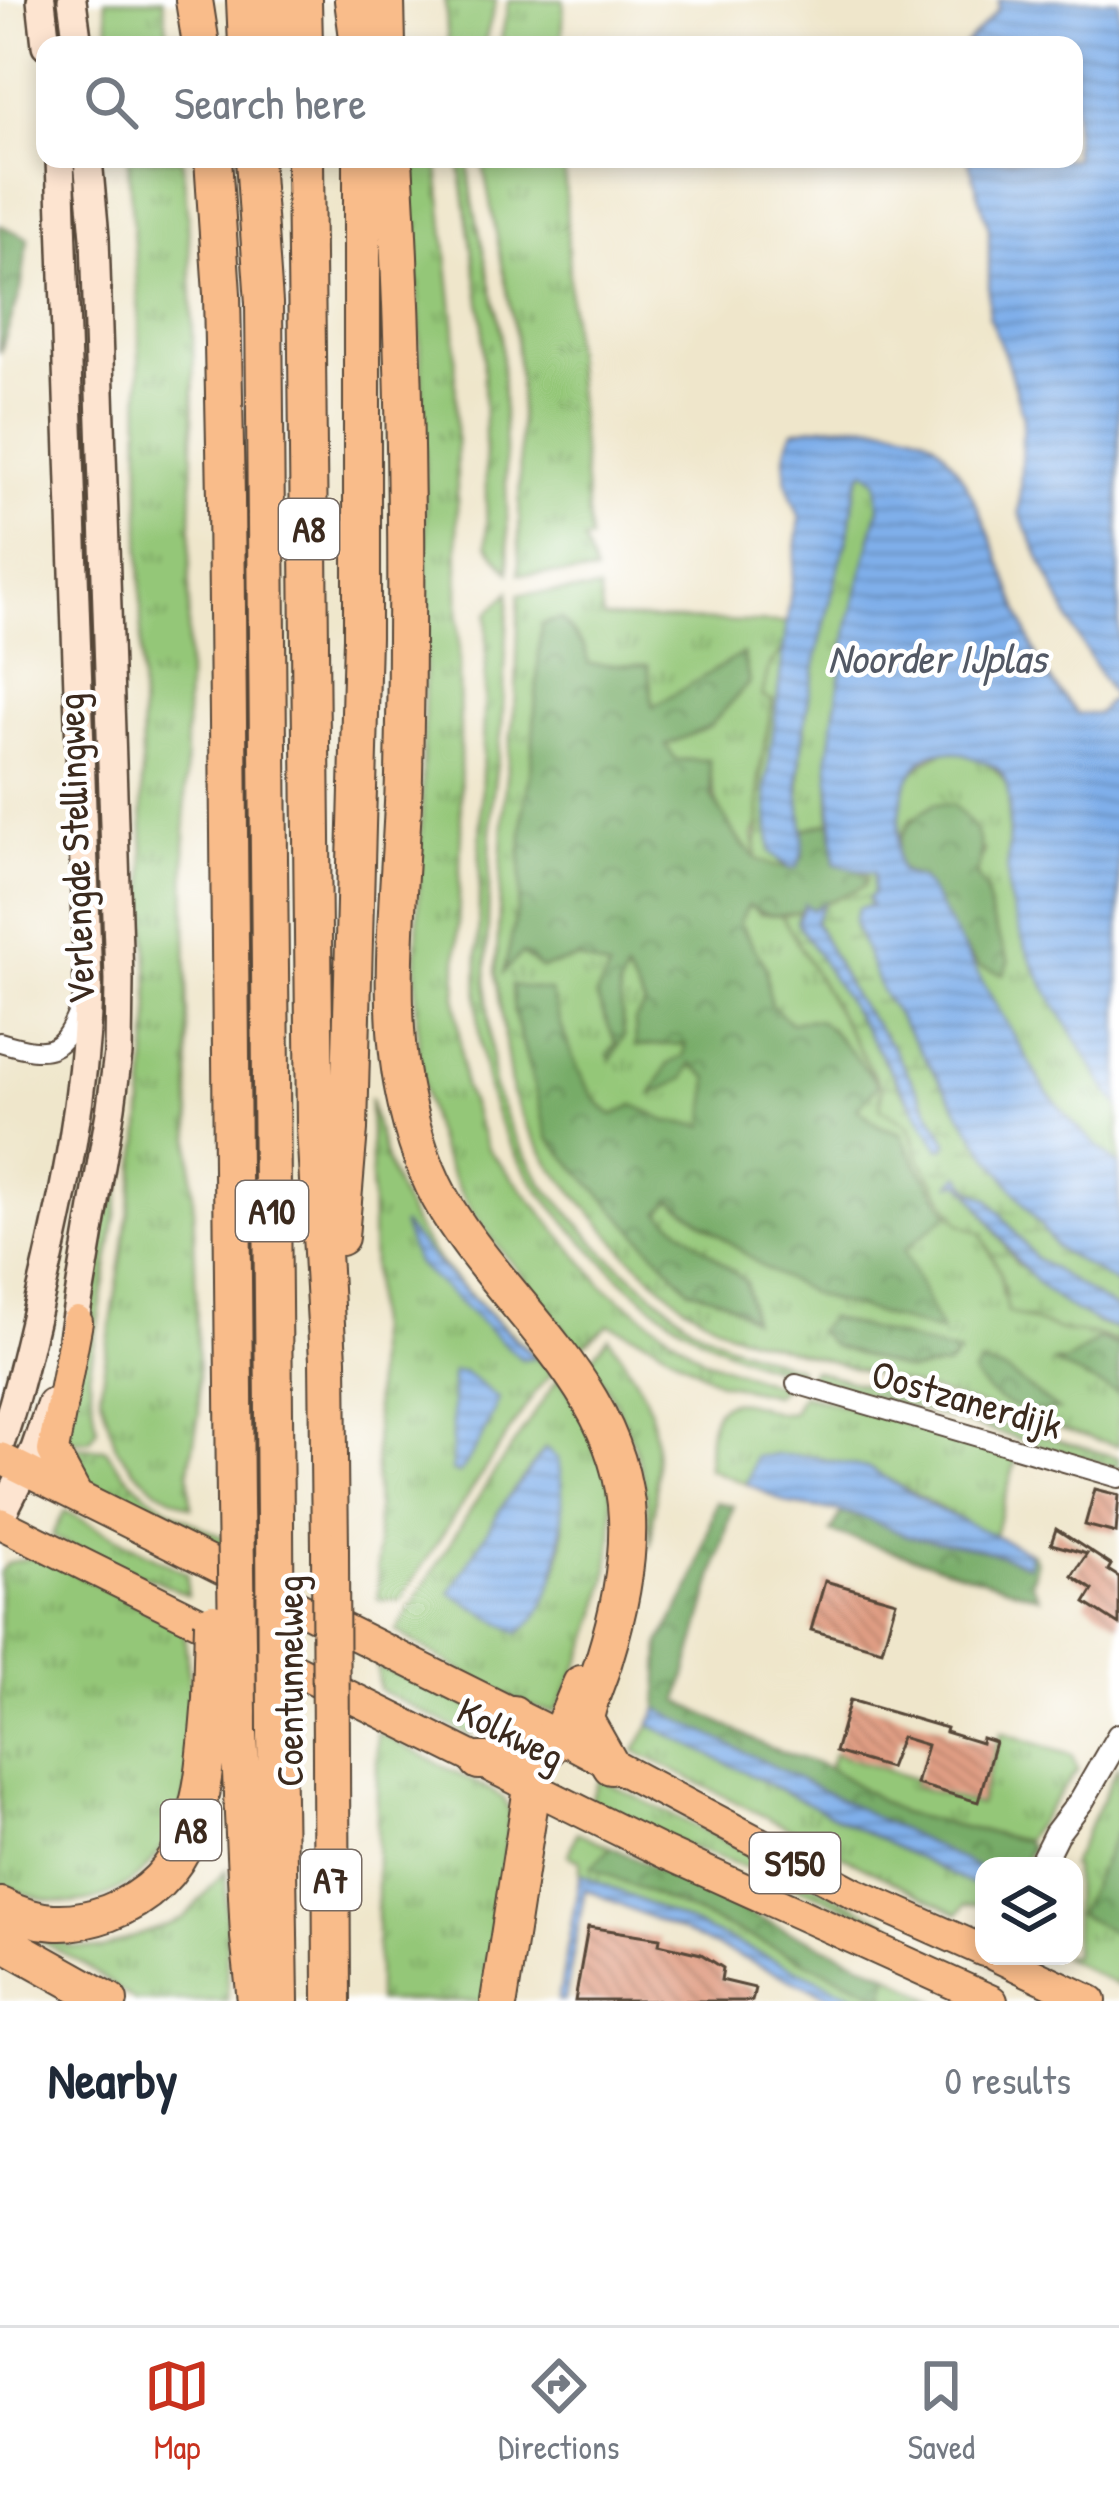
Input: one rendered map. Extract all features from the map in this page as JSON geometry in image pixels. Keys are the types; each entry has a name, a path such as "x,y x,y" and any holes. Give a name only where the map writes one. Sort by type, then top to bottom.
{"highway":[{"path":"194,0 200,36"},
{"path":"244,0 247,36"},
{"path":"272,0 273,36"},
{"path":"303,0 304,36"},
{"path":"353,0 359,36"},
{"path":"361,36 364,0"},
{"path":"386,0 387,36"},
{"name":"A8","path":"214,168 222,294 226,498 231,1107 225,1706 256,2001"},
{"name":"A10","path":"255,168 263,303 280,2001"},
{"name":"A10","path":"263,303 271,168"},
{"name":"A8","path":"305,168 315,1127 328,1360"},
{"name":"A8","path":"328,1360 350,1129 364,510 362,168"},
{"path":"395,168 403,311 405,496 404,774 397,971 403,1090 425,1164 447,1210 574,1375 613,1446 622,1475 627,1515 623,1576 614,1629 585,1720 611,1766"},
{"name":"Coentunnelweg","path":"328,1360 332,2001"},
{"path":"500,2001 541,1761 623,1576"},
{"name":"A8","path":"0,1906 22,1918 71,1924 124,1907 165,1877 193,1825 225,1706"},
{"path":"513,1714 541,1761"},
{"path":"478,1761 541,1761"},
{"path":"0,1940 109,2001"}],"main road":[{"path":"41,0 45,36"},
{"path":"72,0 77,36"},
{"name":"Verlengde Stellingweg","path":"0,1444 13,1410 61,1207 86,1070 88,985 60,168"},
{"name":"Verlengde Stellingweg","path":"0,1521 13,1463 42,1434 77,1322 112,1107 119,999 96,260 89,168"},
{"path":"77,1322 52,1451 77,1496"},
{"name":"Kolkweg","path":"13,1463 513,1714"},
{"name":"Kolkweg","path":"0,1521 478,1761"},
{"name":"Kolkweg","path":"541,1761 611,1766 854,1893 975,1946"},
{"name":"Kolkweg","path":"541,1761 718,1879 985,2000"},
{"name":"Kolkweg","path":"1017,1965 1091,2001"}],"street":[{"path":"0,1042 37,1052 62,1044 88,985"},
{"name":"Oostzanerdijk","path":"796,1384 1119,1478"},
{"path":"1044,1857 1119,1736"},
{"path":"1061,1857 1082,1800"},
{"path":"985,2000 996,1965"}],"green space":[{"path":"105,0 163,0 168,36 110,36"},
{"path":"445,0 496,0 486,36 447,36"},
{"path":"509,0 564,0 562,36 502,36"},
{"path":"129,168 183,168 192,302 186,901 199,1413 189,1469 191,1507 157,1490 135,1471 116,1447 100,1393 140,1141 150,1016 142,805 139,314"},
{"path":"409,168 438,168 455,331 461,830 456,998 464,1086 487,1148 605,1288 704,1359 783,1387 774,1395 718,1382 652,1342 609,1324 578,1350 471,1209 432,1125 417,1024 426,534"},
{"path":"460,168 469,168 501,333 509,572 487,545 483,322"},
{"path":"484,168 564,168 572,343 590,540 584,541 595,574 519,574 516,337"},
{"path":"0,225 28,238 21,290 0,353"},
{"path":"865,470 877,480 880,506 836,702 831,822 801,830 801,754 812,679 856,490"},
{"path":"599,590 603,618 787,623 785,649 769,665 763,697 773,699 759,775 759,822 753,835 757,859 722,814 709,760 675,760 663,745 709,727 749,683 743,654 653,708 531,769 523,813 520,897 505,969 522,953 541,968 578,958 610,970 596,996 616,1043 624,1035 619,988 625,970 645,1005 685,1043 684,1056 709,1078 706,1126 666,1121 634,1105 615,1115 603,1107 583,1078 550,992 512,986 514,1012 549,1138 689,1289 724,1300 750,1318 746,1282 659,1212 672,1199 763,1267 904,1250 948,1214 901,1133 879,1126 857,1108 878,1085 830,1027 800,1020 791,1023 769,1004 766,968 739,922 749,905 760,914 782,916 882,1089 910,1126 919,1157 981,1233 1000,1272 1003,1296 1062,1331 1093,1334 1119,1343 1119,1347 1100,1339 1065,1362 1055,1363 1119,1394 1119,1446 730,1332 684,1305 627,1254 551,1166 512,1093 496,974 519,594","holes":["829,1318 958,1354 947,1366 908,1371 833,1346"]},
{"path":"509,592 502,727 492,799 486,981 494,1087 511,1130 543,1184 607,1255 690,1324 729,1344 799,1368 797,1374 713,1343 640,1295 554,1209 518,1159 499,1122 484,1070 478,1016 481,796 488,613"},
{"path":"561,619 584,647 589,664 648,665 653,707 743,653 749,682 709,727 666,745 676,760 709,760 712,797 741,844 757,859 790,869 803,857 801,830 831,822 835,864 859,869 868,877 865,886 812,910 805,905 800,912 773,915 749,905 739,922 766,968 770,1004 791,1023 820,1021 859,1061 878,1085 857,1108 879,1126 901,1133 949,1214 904,1250 941,1332 817,1296 763,1267 672,1200 660,1212 746,1282 752,1319 724,1300 689,1289 548,1138 514,1012 512,985 550,991 582,1078 602,1107 614,1115 634,1105 666,1121 705,1126 709,1078 691,1063 684,1079 652,1094 668,1064 684,1056 685,1044 636,1046 635,1020 645,1005 626,972 619,988 624,1035 611,1061 608,1055 616,1043 596,996 609,970 578,958 541,968 522,953 504,972 520,897 541,624"},
{"path":"785,649 766,789 771,852 784,865 776,867 757,859 756,851 773,700 762,697 769,665"},
{"path":"949,750 986,762 1009,791 1008,894 1034,967 1119,1106 1119,1166 1046,1091 958,941 978,966 1009,962 991,919 986,891 976,875 984,850 912,818 899,841 902,796 911,774"},
{"path":"934,804 953,805 978,836 981,853 976,875 986,891 991,919 1009,962 1004,974 978,966 927,886 898,867 898,847 905,830"},
{"path":"859,869 875,873 872,905 854,922 881,990 986,1152 1057,1248 1119,1285 1119,1311 1035,1258 989,1199 973,1191 961,1176 953,1183 960,1181 968,1189 1016,1263 1096,1323 1119,1330 1119,1343 1062,1331 1008,1312 1000,1272 981,1233 959,1223 919,1157 910,1126 880,1108 882,1089 782,916 800,912 797,922 907,1098 945,1148 948,1143 891,1045 854,997 815,921 823,904 865,886 868,877"},
{"path":"370,1098 391,1173 425,1241 457,1281 552,1373 400,1600 378,1599"},
{"path":"120,1136 129,1138 89,1374 97,1429 90,1440 74,1441 64,1435"},
{"path":"829,1318 959,1354 947,1366 908,1371 833,1346 817,1331"},
{"path":"609,1337 650,1410 655,1491 650,1547 646,1496 635,1449 616,1404 589,1361"},
{"path":"1100,1339 1119,1347 1119,1394 1052,1362 1065,1362"},
{"path":"981,1364 1007,1372 1058,1410 1021,1409 999,1400 973,1374"},
{"path":"812,1370 1119,1458 1119,1468 807,1377"},
{"path":"559,1377 598,1442 613,1509 612,1545 597,1616 555,1712 497,1691 396,1631","holes":["545,1449 559,1497 563,1539 552,1584 520,1633 469,1604 506,1500"]},
{"path":"802,1394 1018,1453 994,1538 870,1469 808,1456 755,1458 747,1484 708,1469 710,1430 718,1409 738,1402 793,1412"},
{"path":"64,1447 106,1449 157,1501 267,1558 266,1569 88,1481 76,1471"},
{"path":"716,1502 733,1506 679,1701 770,1748 829,1768 901,1813 1025,1841 1031,1849 1027,1857 975,1857 975,1867 658,1710 660,1644 693,1583"},
{"path":"65,1511 187,1574 187,1595 107,1565 52,1536"},
{"path":"842,1513 875,1520 908,1536 980,1549 1028,1565 1029,1552 1036,1563 1031,1584 1039,1597 831,1532"},
{"path":"47,1559 184,1630 193,1744 181,1810 157,1855 140,1874 97,1899 71,1903 0,1883 0,1572 8,1563"},
{"path":"377,1667 423,1683 482,1713 471,1736 379,1690"},
{"path":"650,1725 975,1887 975,1905 965,1905 958,1914 635,1751"},
{"path":"377,1732 490,1790 504,1799 510,1812 487,2001 377,2001"},
{"path":"1001,1732 1071,1755 1078,1769 1025,1841 901,1813 829,1768 834,1754 915,1779 913,1786 979,1805"},
{"path":"1119,1765 1119,1986 1078,1965 1083,1965 1083,1857 1074,1857"},
{"path":"600,1779 894,1925 588,1805"},
{"path":"577,1832 611,1847 592,1867 883,1996 888,1974 935,2001 867,2001 580,1874 580,1860 568,1855"},
{"path":"1116,1833 1119,1935 1083,1917 1083,1903"},
{"path":"611,1847 888,1974 884,1996 591,1867"},
{"path":"226,1870 227,2001 135,2001 85,1965 25,1932 72,1947 102,1949 183,1919"}],"water":[{"name":"Noorder IJplas","path":"999,0 1119,0 1119,1106 1050,996 1014,917 1007,882 1008,794 998,769 954,752 926,757 909,779 904,795 898,861 901,872 927,886 1046,1091 1119,1166 1119,1285 1057,1248 986,1152 881,990 854,922 858,908 871,905 874,873 835,864 828,756 849,622 879,507 877,480 865,470 856,490 806,714 799,776 801,857 797,867 790,869 771,852 766,789 800,518 786,475 793,431 881,425 929,438 946,454 978,508 1029,638 1052,682 1077,714 1097,714 1113,697 1074,630 1019,513 1023,417 989,317 989,229 971,168 1083,168 1083,36 973,36 998,10"},
{"path":"805,904 812,910 823,904 815,922 854,997 891,1045 948,1143 945,1148 940,1149 797,922"},
{"path":"960,1175 973,1191 989,1199 1035,1258 1119,1311 1119,1330 1067,1306 1047,1291 999,1236 968,1189 960,1182 950,1185"},
{"path":"402,1224 535,1358 521,1359 416,1263"},
{"path":"452,1372 464,1372 499,1399 459,1474 452,1471"},
{"path":"545,1449 558,1459 561,1479 559,1552 546,1599 519,1633 450,1593 506,1500"},
{"path":"808,1456 870,1469 937,1509 1029,1552 1029,1565 980,1549 908,1536 855,1514 790,1504 747,1484 755,1457"},
{"path":"658,1709 975,1867 975,1887 650,1725"},
{"path":"580,1874 867,2001 840,2001 585,1889 565,2001 558,2001"}],"building":[{"path":"1095,1489 1119,1495 1116,1533 1085,1525"},
{"path":"1056,1529 1111,1565 1108,1570 1119,1577 1119,1625 1085,1603 1093,1590 1072,1576 1087,1554 1051,1544"},
{"path":"825,1581 896,1601 882,1650 811,1630"},
{"path":"850,1700 981,1743 982,1738 995,1742 978,1802 916,1784 927,1745 901,1737 889,1768 835,1752"},
{"path":"588,1927 660,1938 659,1944 701,1954 723,1968 721,1980 755,1988 752,2001 575,2001"}]}
